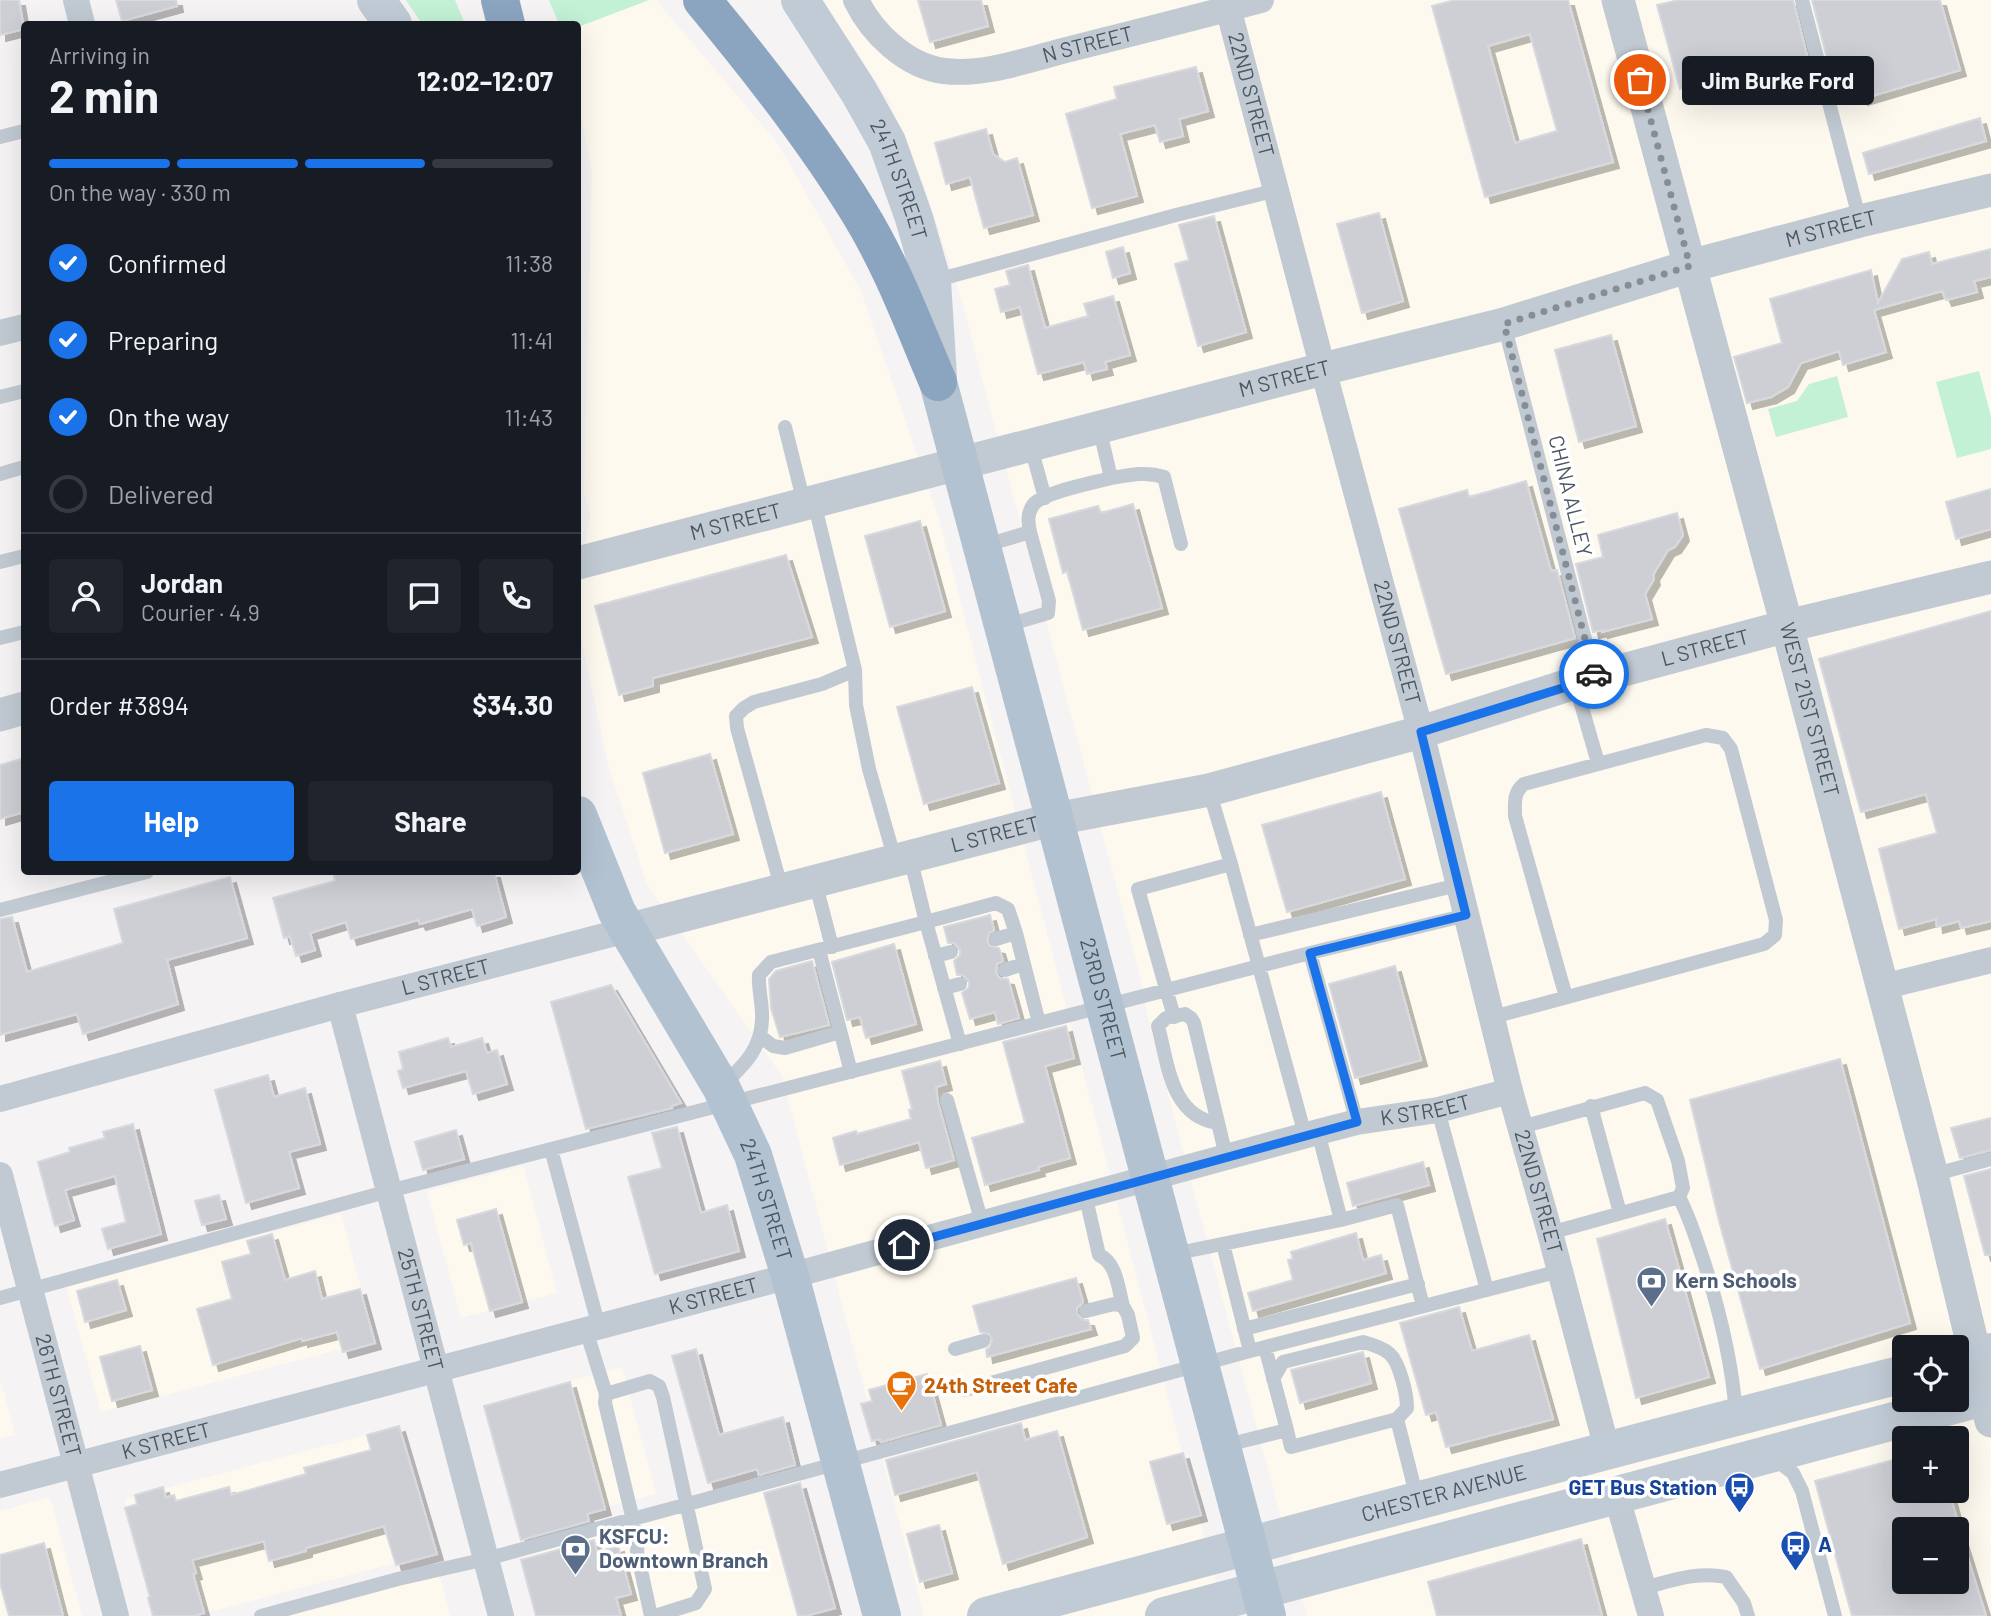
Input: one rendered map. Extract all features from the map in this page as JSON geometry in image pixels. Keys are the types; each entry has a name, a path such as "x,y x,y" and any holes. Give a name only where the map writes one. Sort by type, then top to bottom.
{"highway":[{"path":"500,0 505,21"},
{"path":"702,0 799,125 860,214 887,264 939,382"}],"main road":[{"path":"376,0 391,21"},
{"name":"24TH STREET","path":"800,0 859,92 887,142 914,218 932,281 939,382"},
{"name":"23RD STREET","path":"939,382 1264,1603"},
{"name":"24TH STREET","path":"581,822 617,912 725,1095 753,1155 790,1276 882,1616"},
{"name":"CHESTER AVENUE","path":"986,1616 1249,1548 1607,1449 1892,1377"},
{"path":"1164,1616 1264,1603 1616,1494 1764,1455 1989,1404"}],"street":[{"path":"76,0 81,21"},
{"name":"N STREET","path":"856,0 889,44 926,66 944,71 998,67 1227,4 1261,0"},
{"name":"WEST 21ST STREET","path":"1618,0 1787,626 1932,1175 1974,1356 1989,1404"},
{"name":"22ND STREET","path":"1227,4 1322,369 1421,732 1510,1091 1607,1449"},
{"name":"M STREET","path":"581,562 1030,444 1504,324 1690,266 1991,190"},
{"path":"0,333 21,328"},
{"name":"L STREET","path":"0,1100 340,1005 815,880 1055,819 1209,790 1421,732 1585,680 1787,626 1991,577"},
{"path":"0,715 21,709"},
{"path":"1882,987 1991,960"},
{"name":"25TH STREET","path":"340,1005 500,1616"},
{"name":"K STREET","path":"0,1485 790,1276 1226,1156 1357,1122 1438,1110 1510,1091"},
{"name":"26TH STREET","path":"0,1175 116,1616"},
{"path":"1616,1494 1651,1616"}],"lane":[{"path":"1802,0 1860,221"},
{"path":"0,137 21,132"},
{"path":"932,281 1277,190"},
{"name":"CHINA ALLEY","path":"1504,324 1585,680 1598,763"},
{"path":"0,397 21,392"},
{"path":"785,427 809,502 855,670 856,705 869,769 926,922 960,1044"},
{"path":"1099,427 1111,478"},
{"path":"1030,444 1045,498"},
{"path":"0,474 21,468"},
{"path":"1003,627 1048,613 1049,601 1027,518 1034,504 1045,498 1111,478 1154,474 1164,478 1181,544"},
{"path":"982,547 1030,532"},
{"path":"0,562 21,557"},
{"path":"0,638 21,633"},
{"path":"782,890 736,716 754,702 822,684 855,670"},
{"path":"1493,1017 1764,943 1774,935 1776,920 1765,875 1731,749 1723,738 1706,735 1598,763 1524,784 1515,794 1515,816 1566,997"},
{"path":"1209,790 1258,967 1341,1220"},
{"path":"1174,1017 1138,889 1231,864"},
{"path":"0,910 136,875"},
{"path":"815,880 826,948 826,991 851,1072"},
{"path":"1250,935 1458,886"},
{"path":"725,1095 750,1060 768,1018 758,987 759,975 771,962 996,903 1008,909 1038,1023"},
{"path":"0,1298 551,1149 725,1095 851,1072 1466,915"},
{"path":"996,939 1016,933"},
{"path":"935,956 951,952"},
{"path":"1310,953 1357,1122"},
{"path":"1005,970 1023,964"},
{"path":"944,988 960,984"},
{"path":"1217,1123 1195,1116 1175,1095 1158,1026 1166,1018 1185,1014 1194,1023 1226,1156"},
{"path":"760,1036 773,1046 785,1048 840,1032"},
{"path":"1521,1127 1645,1093 1657,1100 1678,1161 1683,1188 1679,1197"},
{"path":"947,1100 982,1223"},
{"path":"1591,1106 1620,1213"},
{"path":"1438,1110 1487,1290"},
{"path":"551,1149 593,1328 606,1394 605,1403 653,1616 695,1603 705,1589 659,1386 650,1381 606,1394"},
{"path":"1932,1175 1991,1159"},
{"path":"965,1391 1125,1346 1133,1338 1113,1270 1107,1259 1099,1255 1085,1194"},
{"path":"1550,1233 1679,1197"},
{"path":"1679,1197 1689,1216 1717,1302 1733,1371 1736,1416"},
{"path":"1171,1255 1341,1220 1397,1205 1423,1306"},
{"path":"1223,1244 1250,1351"},
{"path":"261,1616 398,1579 486,1559 1250,1351 1560,1271"},
{"path":"1244,1329 1418,1284"},
{"path":"1086,1311 1114,1304 1123,1306"},
{"path":"955,1349 983,1341"},
{"path":"1265,1347 1273,1379 1287,1430 1291,1447 1397,1419 1406,1408 1407,1399 1396,1359 1386,1350 1363,1342 1283,1362 1273,1379"},
{"path":"1397,1419 1418,1501"},
{"path":"1222,1446 1287,1430"},
{"path":"1764,1455 1779,1461 1793,1474 1802,1491 1835,1616"},
{"path":"1643,1588 1693,1575 1712,1574 1726,1577 1744,1602 1748,1616"}],"shaded area":[{"path":"649,0 656,0 779,145 861,291 939,519 1225,1616 924,1616 782,1076 647,884 608,765 581,637 581,572 590,514 584,492 592,170 581,117 581,26"},
{"path":"823,0 1991,0 1991,1616 1307,1616 959,291 922,180 890,103"},
{"path":"523,1166 557,1293 461,1318 427,1191"},
{"path":"341,1214 375,1340 101,1412 66,1286"},
{"path":"622,1367 656,1494 519,1530 484,1404"},
{"path":"0,1379 15,1435 0,1439"},
{"path":"400,1426 434,1553 194,1616 157,1616 125,1499"},
{"path":"799,1479 834,1606 794,1616 542,1616 525,1551"},
{"path":"50,1497 82,1616 0,1616 0,1511"},
{"path":"439,1574 450,1616 279,1616"}],"green space":[{"path":"406,0 455,0 464,21 420,21"},
{"path":"549,0 649,0 581,26 581,21 558,21"},
{"path":"1979,371 1991,416 1991,449 1957,458 1936,382"},
{"path":"1837,376 1848,417 1776,437 1768,409 1797,401 1809,384"}],"building":[{"path":"0,0 19,0 23,21 21,30 0,35"},
{"path":"116,0 176,0 177,6 122,21"},
{"path":"918,0 981,0 988,26 930,42"},
{"path":"1455,0 1568,0 1613,162 1485,197 1432,6","holes":["1530,34 1557,131 1515,143 1488,46"]},
{"path":"1679,0 1793,0 1807,56 1680,89 1657,5"},
{"path":"1812,0 1940,0 1960,70 1862,99 1859,87 1836,93"},
{"path":"1196,67 1208,111 1179,119 1183,136 1160,142 1155,125 1120,134 1137,196 1092,208 1066,114 1117,99 1114,87"},
{"path":"1980,118 1986,141 1869,174 1863,153"},
{"path":"986,129 993,154 1005,162 1017,158 1033,215 984,228 970,177 946,184 935,143"},
{"path":"1379,213 1403,301 1362,313 1337,224"},
{"path":"1214,216 1246,332 1198,346 1175,264 1189,260 1179,225"},
{"path":"1123,247 1130,273 1113,278 1106,252"},
{"path":"1991,249 1991,277 1974,281 1977,292 1946,300 1942,291 1874,310 1886,352 1843,365 1839,351 1801,363 1788,387 1771,397 1747,403 1734,357 1782,343 1770,299 1871,270 1878,303 1902,259 1929,252 1932,264"},
{"path":"1028,265 1045,328 1088,316 1084,304 1113,296 1130,355 1105,362 1107,369 1087,374 1084,362 1038,374 1020,307 1001,312 995,289 1010,285 1006,271"},
{"path":"1611,335 1636,426 1579,442 1555,350"},
{"path":"1526,481 1551,571 1557,570 1575,638 1446,674 1399,509 1467,490 1469,497"},
{"path":"1991,489 1991,529 1956,539 1946,502"},
{"path":"1133,504 1162,608 1083,630 1067,571 1063,573 1049,519 1098,506 1101,513"},
{"path":"1677,513 1683,535 1675,547 1668,550 1645,594 1652,619 1593,632 1576,564 1603,557 1598,535"},
{"path":"920,521 945,611 890,627 865,536"},
{"path":"786,555 812,637 653,678 653,686 619,695 595,606"},
{"path":"1991,611 1991,921 1961,928 1959,921 1937,927 1936,919 1899,929 1879,849 1937,833 1926,794 1861,812 1819,659"},
{"path":"972,687 999,783 924,804 897,707"},
{"path":"710,754 733,834 665,853 643,773"},
{"path":"21,759 21,813 0,819 0,765"},
{"path":"1381,792 1405,879 1287,912 1262,825"},
{"path":"334,875 495,875 506,917 477,926 472,909 420,924 418,920 351,939 346,922 310,933 315,950 296,956 290,936 284,938 273,898 335,881"},
{"path":"230,877 247,938 167,960 178,1004 83,1034 77,1014 0,1035 0,919 12,917 27,972 123,943 114,909"},
{"path":"990,915 994,930 989,933 987,941 990,946 999,948 1003,961 997,964 996,972 999,978 1008,979 1019,1018 998,1024 995,1012 970,1019 962,993 969,987 969,981 963,975 957,975 954,961 960,955 960,949 954,943 948,943 944,927"},
{"path":"894,944 916,1024 866,1038 860,1017 847,1020 832,962"},
{"path":"812,961 829,1025 780,1037 771,1008 769,979 776,971"},
{"path":"1395,966 1421,1060 1355,1078 1329,984"},
{"path":"611,985 681,1103 671,1106 672,1108 586,1129 551,1002"},
{"path":"1066,1026 1074,1058 1045,1066 1070,1158 985,1185 972,1138 1025,1123 1003,1042"},
{"path":"448,1038 451,1047 482,1038 487,1053 497,1050 507,1084 473,1094 466,1071 403,1088 398,1071 403,1069 399,1052"},
{"path":"1840,1059 1910,1323 1760,1369 1719,1221 1690,1100"},
{"path":"940,1061 946,1084 936,1087 938,1103 954,1160 926,1168 919,1142 840,1165 833,1138 911,1119 909,1110 912,1109 902,1071"},
{"path":"268,1075 274,1097 305,1088 320,1144 289,1152 299,1188 246,1203 215,1090"},
{"path":"1991,1118 1991,1150 1960,1158 1951,1128"},
{"path":"133,1124 161,1234 108,1249 102,1229 126,1222 115,1176 65,1190 74,1220 55,1226 38,1162 70,1152 69,1148 105,1138 103,1132"},
{"path":"677,1127 701,1213 727,1205 739,1251 655,1274 628,1177 662,1168 652,1133"},
{"path":"456,1130 464,1159 423,1170 415,1142"},
{"path":"1423,1162 1429,1185 1353,1206 1347,1183"},
{"path":"1991,1169 1991,1255 1985,1255 1964,1176"},
{"path":"219,1195 226,1219 202,1225 195,1201"},
{"path":"496,1209 522,1302 490,1311 471,1243 464,1245 457,1220"},
{"name":"Kern Schools","path":"1665,1219 1709,1377 1636,1398 1597,1239"},
{"path":"1356,1233 1363,1260 1381,1255 1386,1273 1253,1311 1248,1293 1293,1280 1288,1260 1293,1259 1291,1252"},
{"path":"272,1234 285,1280 315,1271 322,1299 360,1289 375,1343 343,1352 337,1332 302,1341 302,1338 213,1365 197,1309 232,1299 222,1262 251,1254 247,1241"},
{"path":"1076,1278 1083,1302 1077,1308 1077,1314 1083,1320 1088,1320 1091,1329 987,1357 986,1350 992,1339 989,1334 980,1332 973,1306"},
{"path":"117,1280 126,1310 85,1322 77,1291"},
{"path":"1459,1307 1472,1351 1529,1335 1553,1419 1446,1447 1436,1412 1426,1415 1400,1323"},
{"path":"140,1346 152,1390 112,1401 100,1357"},
{"path":"696,1349 719,1435 783,1417 795,1465 759,1475 757,1469 708,1483 672,1356"},
{"path":"1363,1352 1371,1383 1300,1403 1291,1370"},
{"name":"24th Street Cafe","path":"927,1374 941,1425 881,1442 880,1439 872,1441 861,1404 872,1401 869,1390"},
{"path":"570,1382 605,1509 587,1514 589,1521 521,1540 484,1406"},
{"path":"1021,1423 1025,1440 1057,1431 1087,1537 1003,1564 977,1472 895,1495 886,1460"},
{"path":"399,1426 437,1554 396,1565 384,1526 269,1561 264,1541 192,1560 196,1573 193,1574 204,1613 194,1616 153,1616 125,1508 137,1504 135,1495 163,1487 166,1498 174,1495 176,1501 229,1487 231,1495 306,1474 304,1468 371,1450 367,1435"},
{"path":"1183,1453 1201,1515 1167,1524 1150,1462"},
{"path":"1892,1460 1892,1503 1952,1503 1956,1517 1892,1517 1892,1594 1969,1594 1969,1561 1986,1616 1852,1616 1815,1481"},
{"path":"800,1483 835,1608 806,1616 798,1616 764,1493"},
{"path":"939,1525 952,1573 920,1582 907,1534"},
{"path":"1581,1539 1602,1616 1437,1616 1428,1582"},
{"name":"KSFCU: Downtown Branch","path":"594,1540 597,1552 618,1546 631,1594 616,1598 621,1616 536,1616 521,1560"},
{"path":"44,1543 63,1616 9,1616 0,1583 0,1555"}],"way so far":[{"path":"1594,674 1504,324 1690,266 1640,80"}],"place":[{"name":"Jim Burke Ford","path":"1640,80"},
{"name":"Kern Schools","path":"1652,1308"},
{"name":"24th Street Cafe","path":"901,1413"},
{"name":"GET Bus Station","path":"1740,1515"},
{"name":"A","path":"1795,1572"},
{"name":"KSFCU: Downtown Branch","path":"576,1576"}],"route":[{"path":"904,1245 1150,1176 1357,1122 1310,953 1466,915 1421,732 1595,678 1594,674"}]}
